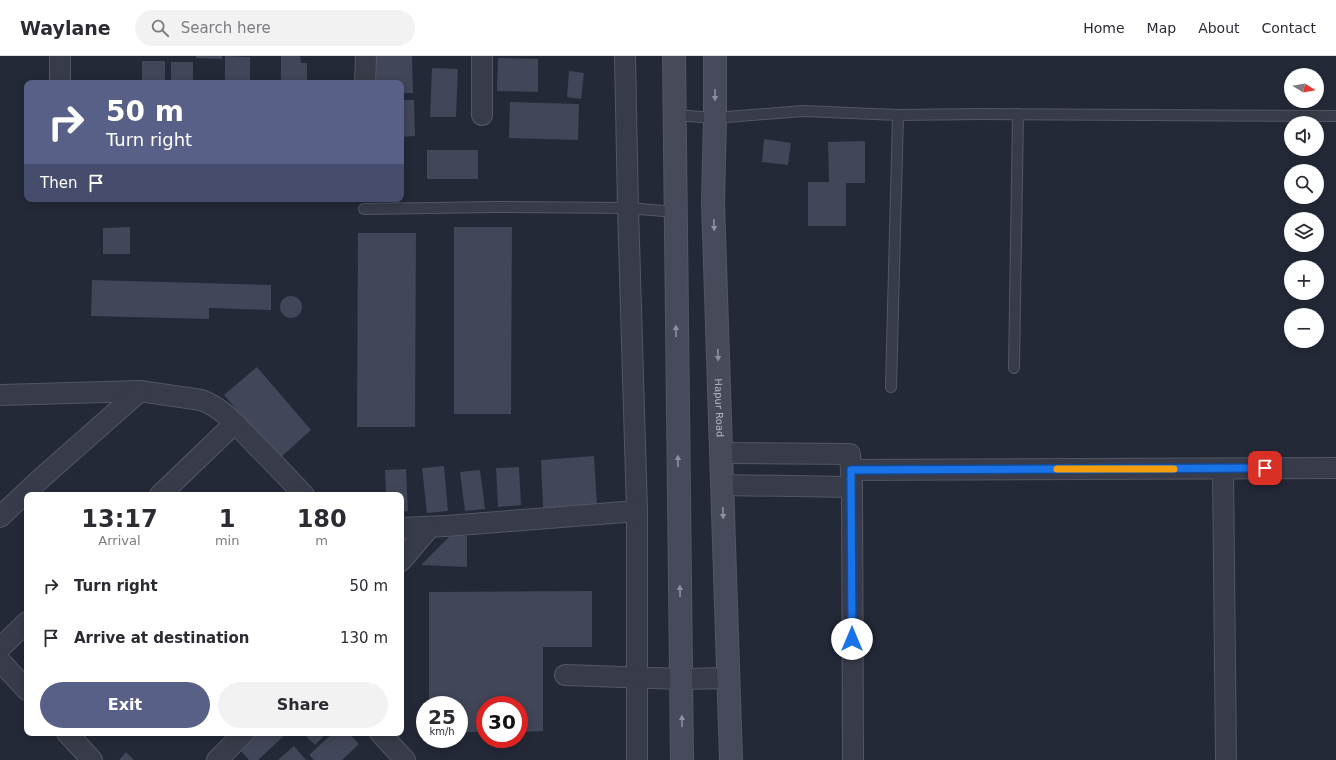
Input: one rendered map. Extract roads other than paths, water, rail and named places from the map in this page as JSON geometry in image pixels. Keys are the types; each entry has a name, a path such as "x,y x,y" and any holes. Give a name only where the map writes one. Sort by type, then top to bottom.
{"main road":[{"path":"674,56 682,760"},
{"name":"Hapur Road","path":"715,56 713,202 731,760"}],"street":[{"path":"60,56 60,80"},
{"path":"365,80 366,56"},
{"path":"482,56 482,115"},
{"path":"625,56 637,511 637,760"},
{"path":"26,492 140,391"},
{"path":"0,395 140,391 201,400 210,403 235,423 301,492"},
{"path":"163,492 235,423"},
{"path":"721,453 850,454 853,760"},
{"path":"722,485 851,479 1223,469 1336,468"},
{"path":"1223,469 1226,760"},
{"path":"0,516 24,494"},
{"path":"404,528 637,511"},
{"path":"404,557 430,527"},
{"path":"0,648 24,625"},
{"path":"0,661 24,687"},
{"path":"565,675 728,678"},
{"path":"72,736 92,760"},
{"path":"227,757 242,736"},
{"path":"383,736 405,760"}],"lane":[{"path":"674,115 715,118 803,111 898,115 1018,114 1336,116"},
{"path":"1014,368 1018,114"},
{"path":"891,387 898,115"},
{"path":"364,209 495,207 628,208 675,212"}]}
